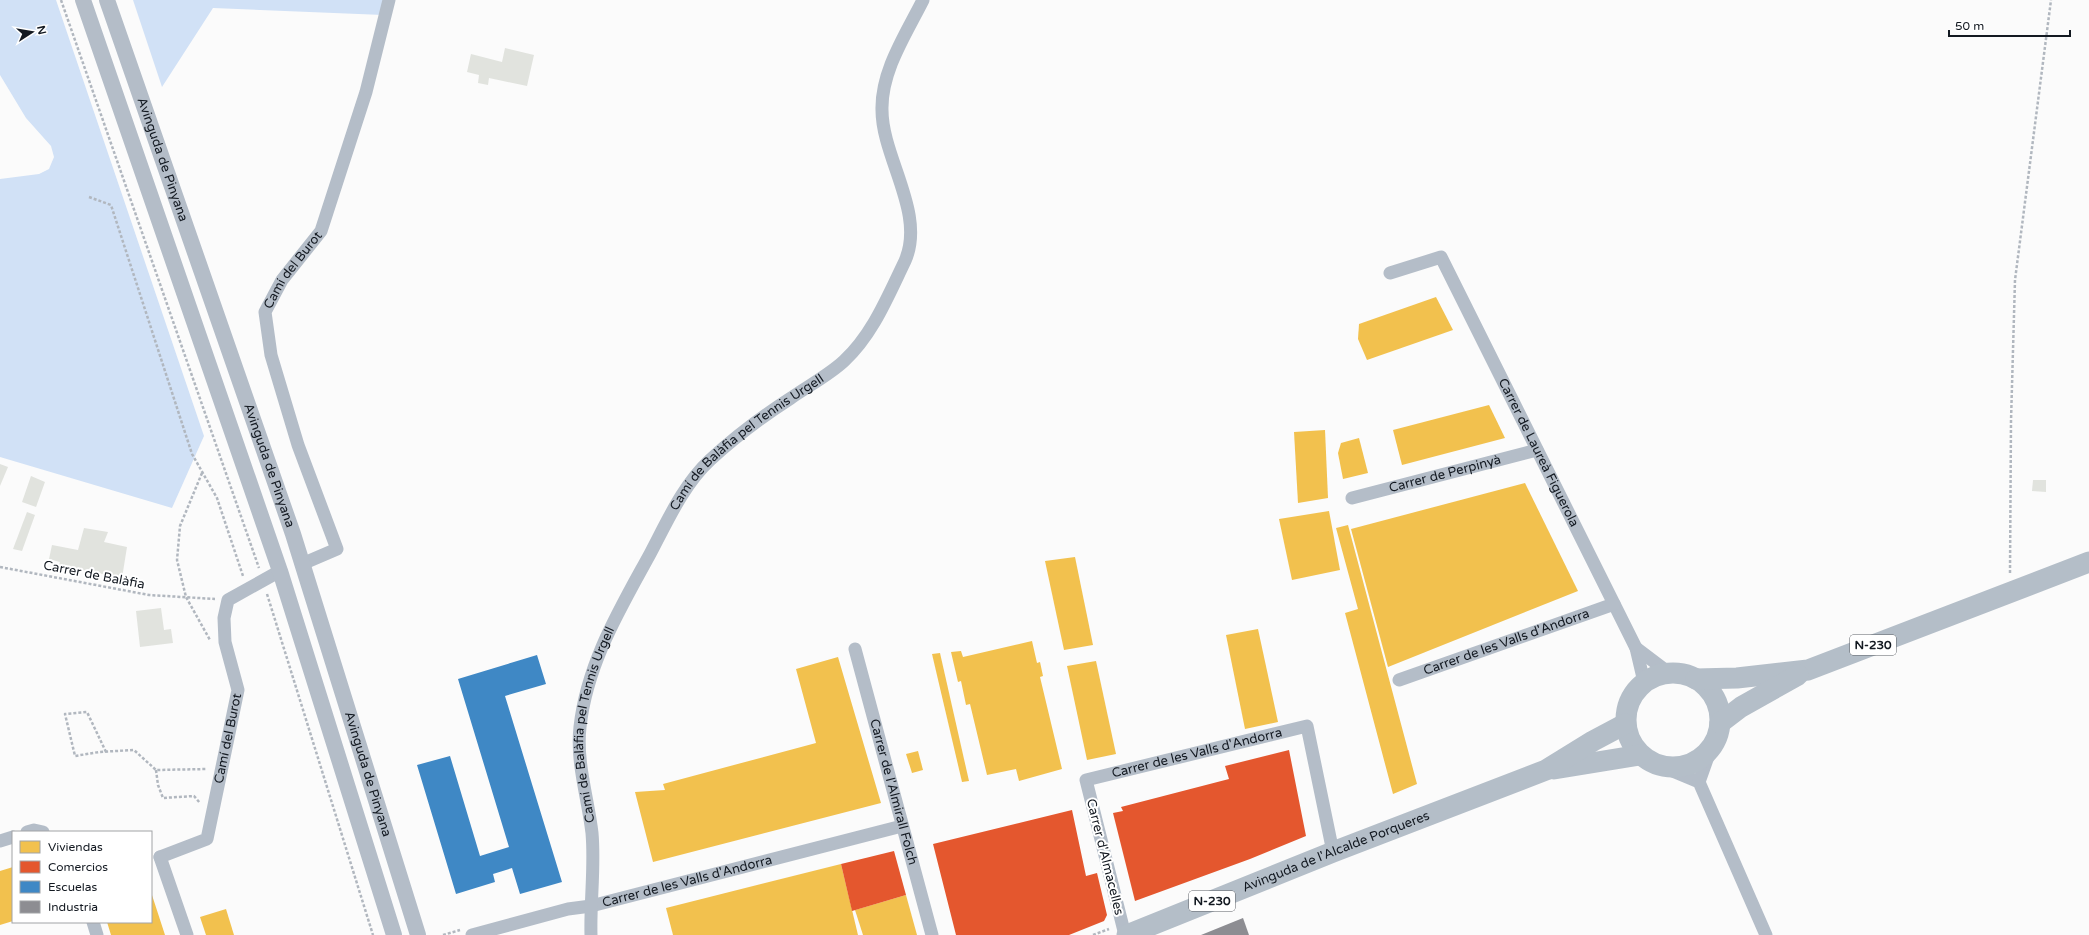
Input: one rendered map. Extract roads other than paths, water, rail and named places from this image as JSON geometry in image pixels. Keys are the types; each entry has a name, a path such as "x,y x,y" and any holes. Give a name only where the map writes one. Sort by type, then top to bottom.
{"main road":[{"name":"N-230","path":"1720,723 1741,707 1808,670 2089,562"},
{"name":"N-230","path":"1696,679 1737,678 1808,670"},
{"name":"N-230","path":"1668,673 1683,674 1696,679 1707,687 1719,710 1720,723 1717,738 1710,751 1700,760 1689,766 1676,768 1663,767 1650,763 1632,746 1625,724 1626,708 1633,694 1644,682 1656,676 1668,673"},
{"name":"N-230","path":"1546,770 1593,741 1625,724"},
{"name":"N-230","path":"1546,770 1640,755"},
{"name":"Avinguda de l'Alcalde Porqueres","path":"1126,935 1333,852 1546,770"}],"street":[{"name":"Avinguda de Pinyana","path":"83,0 280,571 394,935"},
{"name":"Avinguda de Pinyana","path":"107,0 302,564 418,935"},
{"name":"Camí del Burot","path":"302,564 337,549 298,445 271,355 265,312 282,280 321,231 366,92 389,0"},
{"name":"Camí de Balàfia pel Tennis Urgell","path":"590,935 590,906 593,872 592,834 579,753 580,733 586,691 597,656 618,610 685,490 704,467 771,411 843,363 861,344 881,313 908,254 910,232 908,211 887,138 882,109 888,72 923,0"},
{"name":"Carrer de Laureà Figuerola","path":"1390,273 1441,257 1636,648 1644,682"},
{"name":"Carrer de Perpinyà","path":"1352,498 1537,450"},
{"name":"Camí del Burot","path":"156,857 207,839 238,690 227,652 224,618 228,600 247,588 280,571"},
{"name":"Carrer de les Valls d'Andorra","path":"1399,680 1614,604"},
{"name":"Carrer de Laureà Figuerola","path":"1636,648 1668,673"},
{"name":"Carrer de l'Almirall Folch","path":"855,649 932,935"},
{"name":"Carrer de les Valls d'Andorra","path":"1086,780 1307,726 1333,852"},
{"path":"1710,751 1699,782 1766,935"},
{"path":"1663,767 1699,782"},
{"name":"Carrer d'Almacelles","path":"1086,780 1126,935"},
{"name":"Carrer de les Valls d'Andorra","path":"472,935 568,909 590,906 902,826"},
{"path":"0,841 12,837"},
{"path":"156,857 187,935"},
{"path":"93,923 97,935"}]}
